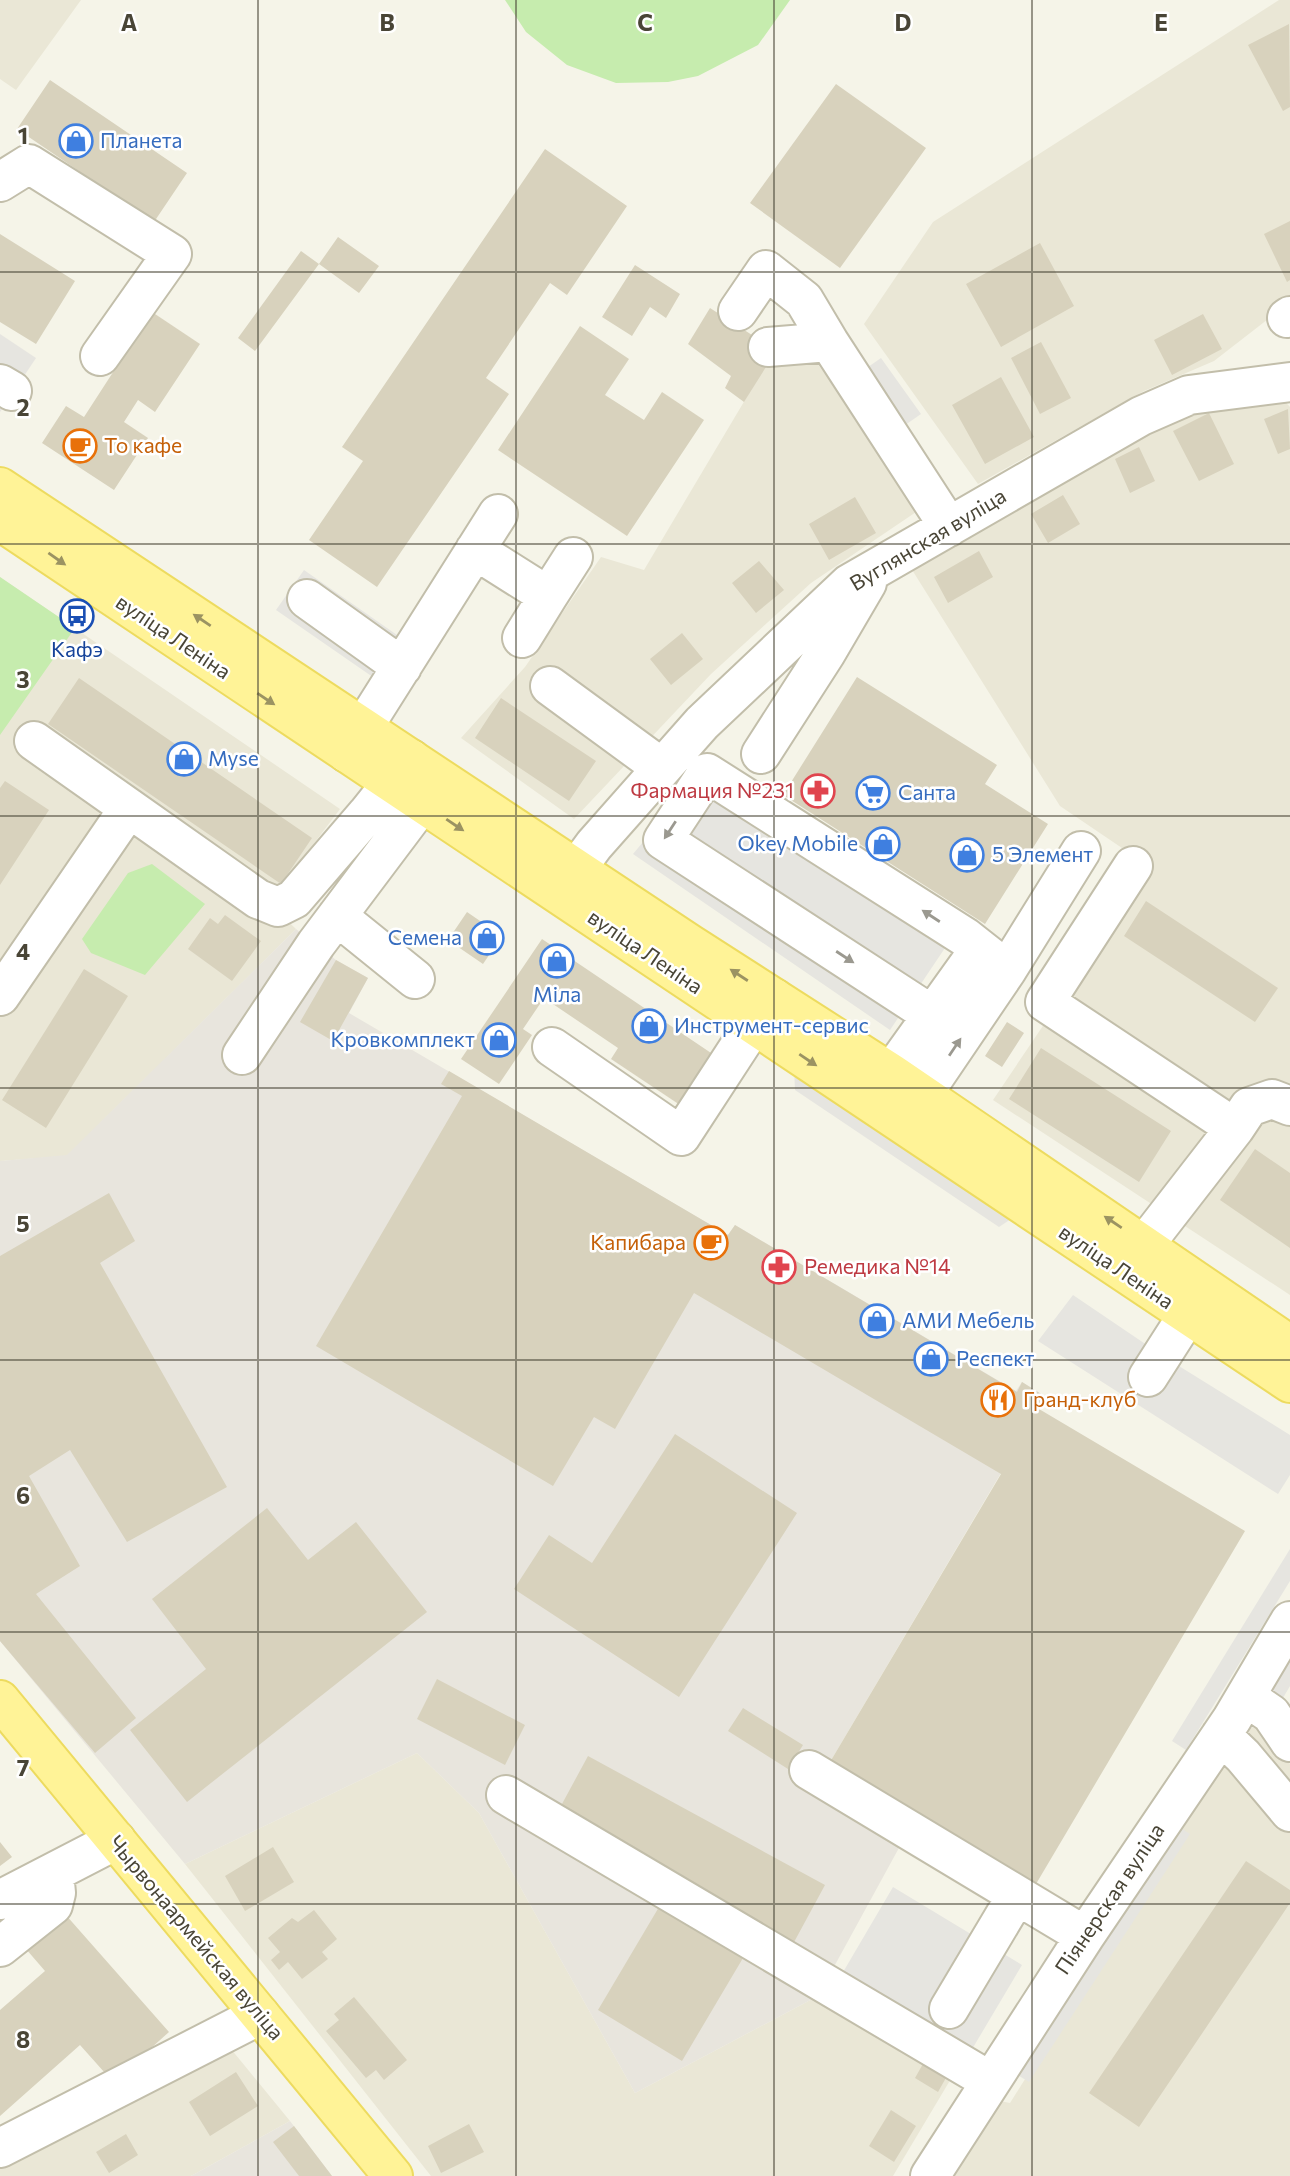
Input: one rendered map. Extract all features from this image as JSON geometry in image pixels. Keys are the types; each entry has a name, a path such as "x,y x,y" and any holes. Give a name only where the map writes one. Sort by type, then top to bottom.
{"main road":[{"name":"вуліца Леніна","path":"0,487 355,740 409,782 567,881 913,1109 1197,1301 1290,1383"},
{"name":"вуліца Леніна","path":"0,521 355,740"},
{"name":"вуліца Леніна","path":"764,1011 891,1073 913,1109"},
{"name":"вуліца Леніна","path":"1197,1301 1290,1345"},
{"name":"Чырвонаармейская вуліца","path":"0,1700 393,2176"}],"street":[{"path":"0,182 29,164 172,254 100,356"},
{"path":"738,312 766,270 804,300 948,527"},
{"path":"768,347 829,342"},
{"name":"Вуглянская вуліца","path":"567,881 702,723 849,584 1141,416 1189,395 1290,382"},
{"path":"355,740 498,514"},
{"path":"475,550 548,596"},
{"path":"522,638 573,557"},
{"path":"761,754 876,569"},
{"path":"307,599 401,667"},
{"path":"550,686 662,768"},
{"path":"34,741 258,899 278,906 294,899 409,782"},
{"path":"932,1014 663,841 707,773 965,937 993,960"},
{"path":"242,1055 337,916 409,782"},
{"path":"0,996 130,808"},
{"path":"891,1073 932,1014 993,960 1081,851"},
{"path":"1133,866 1045,1002 1235,1128"},
{"path":"337,916 415,979"},
{"path":"913,1109 993,960"},
{"path":"552,1047 681,1136 764,1011"},
{"path":"1135,1259 1249,1107 1272,1099 1290,1105"},
{"path":"1147,1377 1197,1301"},
{"name":"Піянерская вуліца","path":"930,2176 1085,1936 1246,1697 1290,1621"},
{"path":"1246,1697 1271,1714 1290,1742"},
{"path":"1221,1735 1243,1756 1290,1812"},
{"path":"809,1770 1085,1936"},
{"path":"506,1795 990,2081"},
{"path":"0,1900 116,1840"},
{"path":"0,1947 53,1905 57,1893 54,1872"},
{"path":"949,2009 1017,1895"},
{"path":"0,2148 260,2015"}],"shaded area":[{"path":"0,0 81,0 16,90 0,79"},
{"path":"1279,0 1290,0 1290,302 1214,361 1144,391 978,484 864,324 933,222"},
{"path":"0,334 36,358 0,412"},
{"path":"881,358 921,414 898,430 858,374"},
{"path":"817,363 922,508 811,583 711,674 574,819 461,738 525,667 601,557 644,570 764,368"},
{"path":"1282,398 1290,407 1290,1295 993,1100 1150,867 1060,806 909,565 1166,421 1238,401"},
{"path":"304,570 407,642 380,682 276,610"},
{"path":"0,577 340,809 269,903 296,929 67,1156 0,1161"},
{"path":"708,764 959,927 890,1030 633,854"},
{"path":"296,929 336,960 368,978 349,1013 728,1235 735,1225 1016,1391 1022,1382 1046,1397 830,1762 900,1846 818,1996 635,2093 479,1813 417,1753 185,1864 0,1641 0,1161 67,1155"},
{"path":"794,1067 1011,1219 999,1227 795,1090"},
{"path":"1073,1295 1166,1358 1290,1435 1290,1475 1278,1494 1038,1341"},
{"path":"1290,1549 1290,1581 1186,1750 1172,1741"},
{"path":"1290,1636 1290,1686 1280,1703 1259,1689"},
{"path":"1247,1727 1263,1728 1290,1764 1290,2176 942,2176 990,2099 1010,2103"},
{"path":"417,1753 479,1813 635,2093 818,1996 955,2072 893,2176 431,2176 185,1864"},
{"path":"1173,1823 1190,1834 1029,2082 1013,2072"},
{"path":"893,1887 1022,1965 968,2056 839,1979"},
{"path":"231,2049 290,2121 191,2176 0,2176 0,2163"},
{"path":"290,2121 332,2176 191,2176"}],"green space":[{"path":"505,0 790,0 758,45 698,76 668,82 616,83 567,65 526,32"},
{"path":"0,577 75,628 0,735"},
{"path":"152,864 205,904 145,975 91,953 82,939 128,873"}],"building":[{"path":"1289,24 1290,107 1283,111 1248,45"},
{"path":"50,80 187,173 154,222 17,129"},
{"path":"836,84 926,148 840,268 750,203"},
{"path":"545,149 627,206 567,295 550,283 486,378 509,394 377,587 309,540 363,461 342,447"},
{"path":"1290,221 1290,280 1287,282 1264,234"},
{"path":"0,234 75,281 36,344 0,322"},
{"path":"338,237 379,266 359,293 319,264"},
{"path":"1040,243 1074,306 1001,347 966,284"},
{"path":"301,251 319,264 255,351 238,338"},
{"path":"635,265 680,294 666,318 650,307 632,336 602,317"},
{"path":"710,308 752,335 771,359 744,402 725,388 731,376 688,344"},
{"path":"152,312 200,344 155,412 138,400 124,422 148,438 114,490 42,443 66,406 84,417"},
{"path":"1203,314 1222,349 1172,375 1154,340"},
{"path":"580,326 629,359 605,395 644,420 662,392 704,420 627,536 498,450"},
{"path":"1041,342 1071,398 1040,414 1011,358"},
{"path":"1001,377 1034,437 985,464 952,405"},
{"path":"1288,409 1290,449 1278,454 1264,419"},
{"path":"1209,413 1234,464 1199,481 1173,431"},
{"path":"1139,447 1155,481 1130,493 1115,459"},
{"path":"1063,495 1080,524 1048,543 1031,514"},
{"path":"855,497 876,533 829,560 809,524"},
{"path":"979,551 993,577 948,603 934,577"},
{"path":"759,561 784,590 756,613 732,583"},
{"path":"682,633 703,659 671,685 650,659"},
{"path":"857,677 997,765 985,784 1048,824 985,924 783,795"},
{"path":"79,678 312,838 281,884 48,724"},
{"path":"501,698 596,761 569,801 475,738"},
{"path":"5,781 49,810 0,885 0,788"},
{"path":"1146,901 1278,988 1255,1022 1124,936"},
{"path":"467,912 502,936 483,964 448,940"},
{"path":"225,915 261,941 232,981 188,949 210,918 218,924"},
{"path":"542,939 717,1057 683,1107 611,1059 618,1048 544,998 523,1029 532,1035 499,1084 461,1059"},
{"path":"336,960 368,978 333,1041 300,1022"},
{"path":"84,969 128,996 46,1128 2,1100"},
{"path":"1007,1022 1024,1033 1002,1067 985,1056"},
{"path":"1041,1048 1171,1131 1139,1182 1009,1099"},
{"path":"449,1071 728,1235 735,1225 1017,1392 1022,1382 1046,1397 1039,1409 1245,1531 1036,1884 830,1762 1001,1474 694,1293 615,1429 594,1417 553,1486 316,1346 462,1096 441,1084"},
{"path":"1255,1149 1290,1173 1290,1248 1220,1200"},
{"path":"109,1193 135,1241 100,1263 227,1487 127,1542 70,1450 29,1476 80,1566 36,1594 136,1718 95,1753 0,1641 0,1256"},
{"path":"675,1434 797,1513 679,1697 514,1589 549,1535 592,1563"},
{"path":"267,1508 308,1560 356,1522 427,1612 187,1802 130,1730 206,1669 152,1599"},
{"path":"437,1679 525,1725 505,1765 417,1719"},
{"path":"743,1708 803,1745 788,1769 728,1731"},
{"path":"588,1756 825,1885 793,1944 556,1815"},
{"path":"0,1842 12,1857 0,1866"},
{"path":"273,1847 294,1882 245,1911 225,1876"},
{"path":"1246,1861 1290,1890 1290,1903 1139,2127 1089,2093"},
{"path":"659,1907 743,1958 682,2061 598,2010"},
{"path":"314,1910 337,1939 322,1952 328,1959 302,1979 288,1962 279,1970 271,1960 280,1952 268,1938 292,1918 298,1922"},
{"path":"65,1914 169,2032 113,2082 80,2045 0,2116 0,2010 45,1971 26,1949"},
{"path":"354,1997 407,2060 384,2080 376,2070 366,2078 326,2031 339,2020 334,2014"},
{"path":"924,2062 947,2076 938,2092 915,2078"},
{"path":"236,2072 258,2106 210,2136 189,2102"},
{"path":"891,2110 916,2126 894,2162 869,2146"},
{"path":"469,2124 484,2152 441,2173 428,2146"},
{"path":"294,2126 332,2176 299,2176 273,2142"},
{"path":"126,2134 138,2155 109,2173 96,2152"}],"place":[{"name":"Планета","path":"76,141"},
{"name":"То кафе","path":"80,446"},
{"name":"Кафэ","path":"77,616"},
{"name":"Myse","path":"184,759"},
{"name":"Фармация №231","path":"818,791"},
{"name":"Санта","path":"873,793"},
{"name":"Okey Mobile","path":"883,844"},
{"name":"5 Элемент","path":"967,855"},
{"name":"Семена","path":"487,938"},
{"name":"Міла","path":"557,961"},
{"name":"Инструмент-сервис","path":"649,1026"},
{"name":"Кровкомплект","path":"499,1040"},
{"name":"Капибара","path":"711,1243"},
{"name":"Ремедика №14","path":"779,1267"},
{"name":"АМИ Мебель","path":"877,1321"},
{"name":"Респект","path":"931,1359"},
{"name":"Гранд-клуб","path":"998,1400"}]}
